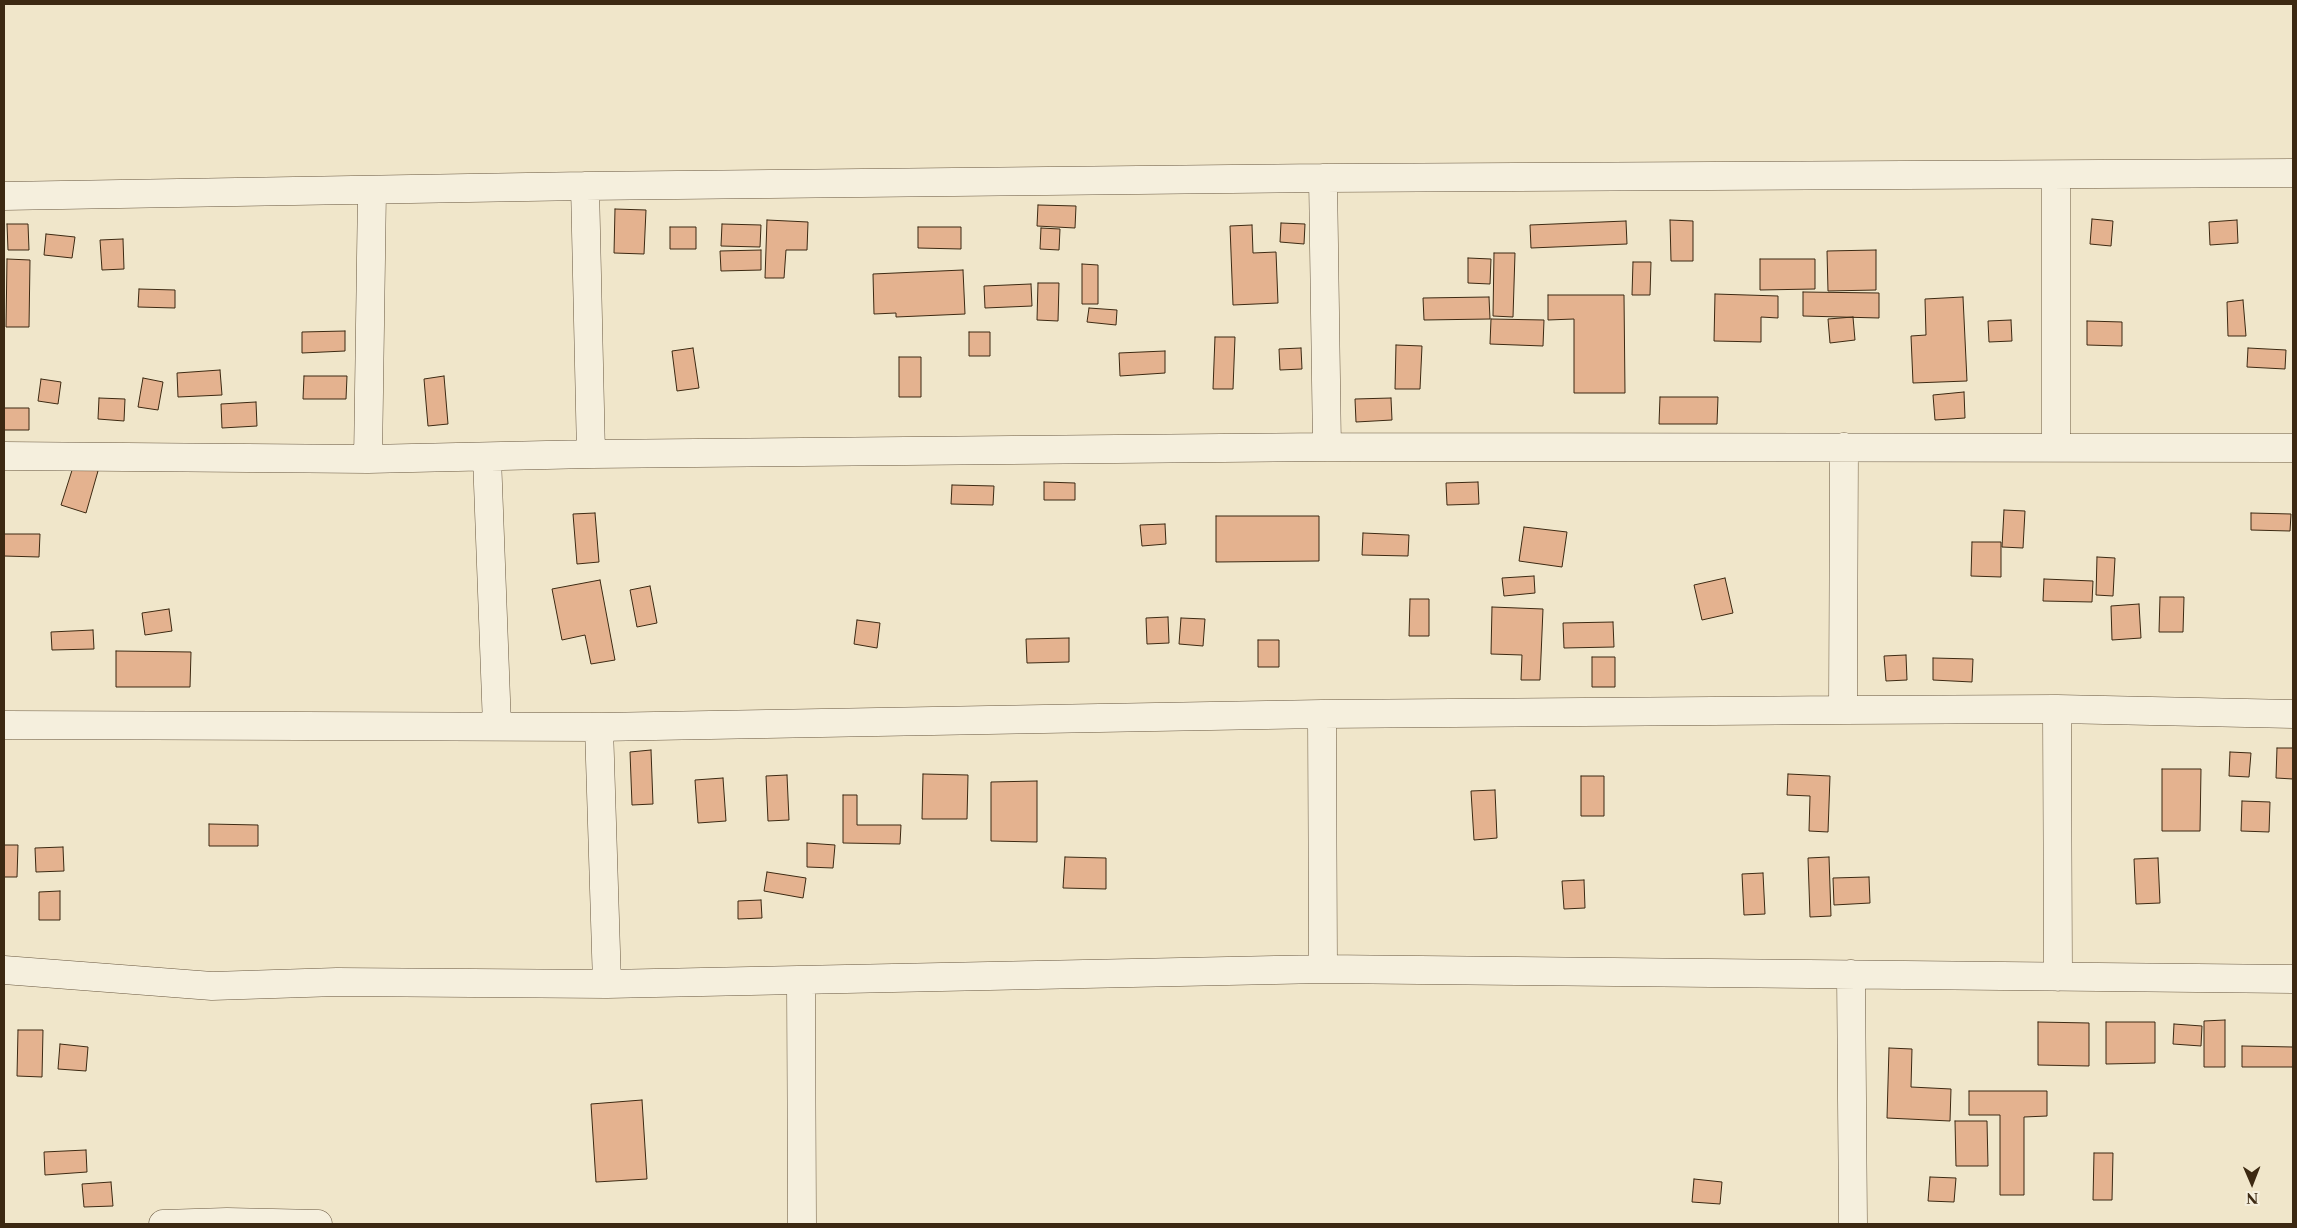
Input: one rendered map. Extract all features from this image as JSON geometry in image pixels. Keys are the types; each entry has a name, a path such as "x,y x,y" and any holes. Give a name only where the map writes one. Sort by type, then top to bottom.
{"street":[{"path":"4,196 585,186 1323,178 2293,173"},
{"path":"2056,175 2056,447"},
{"path":"1323,178 1327,447"},
{"path":"585,186 590,454"},
{"path":"368,459 372,191"},
{"path":"1842,710 1844,446"},
{"path":"4,456 368,459 590,454 1327,447 1844,446 2293,448"},
{"path":"487,456 498,726"},
{"path":"2057,709 2058,977"},
{"path":"4,725 600,727 1322,714 1842,710 2057,709 2293,714"},
{"path":"1322,714 1323,969"},
{"path":"600,727 607,984"},
{"path":"4,970 212,986 337,982 607,984 1323,969 2293,979"},
{"path":"1851,974 1853,1224"},
{"path":"801,980 802,1224"},
{"path":"162,1224 227,1222 318,1224"}],"building":[{"path":"1038,205 1076,206 1075,228 1037,226"},
{"path":"615,209 646,210 644,254 614,253"},
{"path":"2092,219 2113,221 2111,246 2090,244"},
{"path":"767,220 808,222 807,250 786,250 784,278 765,278"},
{"path":"1670,220 1693,221 1693,261 1671,261"},
{"path":"2237,220 2238,243 2210,245 2209,222"},
{"path":"1626,221 1627,244 1531,248 1530,225"},
{"path":"1281,223 1305,224 1304,244 1280,242"},
{"path":"7,224 28,224 29,250 8,250"},
{"path":"722,224 761,225 760,247 721,246"},
{"path":"1252,225 1253,253 1276,252 1278,303 1233,305 1230,226"},
{"path":"670,227 696,227 696,249 670,249"},
{"path":"918,227 961,227 961,249 918,248"},
{"path":"1041,228 1060,229 1059,250 1040,249"},
{"path":"46,234 75,237 72,258 44,255"},
{"path":"123,239 124,269 102,270 100,240"},
{"path":"761,250 761,270 721,271 720,251"},
{"path":"1876,250 1876,290 1828,291 1827,251"},
{"path":"1494,253 1515,253 1513,317 1493,316"},
{"path":"1468,258 1491,259 1490,284 1468,283"},
{"path":"7,259 30,260 29,327 6,327"},
{"path":"1760,259 1815,259 1815,289 1760,290"},
{"path":"1633,262 1651,262 1650,295 1632,295"},
{"path":"1082,264 1098,265 1098,304 1082,304"},
{"path":"963,270 965,314 896,317 896,313 874,314 873,274"},
{"path":"1038,283 1059,283 1058,321 1037,320"},
{"path":"1031,284 1032,306 985,308 984,286"},
{"path":"139,289 175,290 175,308 138,307"},
{"path":"1803,292 1879,293 1879,318 1803,316"},
{"path":"1715,294 1778,296 1778,318 1761,317 1761,342 1714,341"},
{"path":"1548,295 1624,295 1625,393 1574,393 1574,319 1548,320"},
{"path":"1489,297 1490,319 1424,320 1423,298"},
{"path":"1963,297 1967,381 1913,383 1911,336 1926,335 1925,299"},
{"path":"2243,300 2246,336 2228,336 2227,302"},
{"path":"1089,308 1117,310 1116,325 1087,322"},
{"path":"1853,317 1855,340 1830,343 1828,319"},
{"path":"1491,319 1544,320 1543,346 1490,344"},
{"path":"2011,320 2012,341 1989,342 1988,321"},
{"path":"2087,321 2122,322 2122,346 2087,345"},
{"path":"345,331 345,351 302,353 302,332"},
{"path":"969,332 990,332 990,356 969,356"},
{"path":"1215,337 1235,337 1233,389 1213,389"},
{"path":"1396,345 1422,346 1420,389 1395,389"},
{"path":"693,348 699,388 677,391 672,351"},
{"path":"1301,348 1302,369 1280,370 1279,349"},
{"path":"2248,348 2286,350 2285,369 2247,367"},
{"path":"1165,351 1165,373 1120,376 1119,353"},
{"path":"899,357 921,357 921,397 899,397"},
{"path":"220,370 222,395 178,397 177,373"},
{"path":"304,376 347,376 346,399 303,399"},
{"path":"444,376 448,424 428,426 424,379"},
{"path":"143,378 163,382 158,410 138,407"},
{"path":"41,379 61,382 58,404 38,401"},
{"path":"1964,392 1965,418 1935,420 1933,395"},
{"path":"1660,397 1718,397 1717,424 1659,424"},
{"path":"99,398 125,399 124,421 98,419"},
{"path":"1391,398 1392,420 1356,422 1355,399"},
{"path":"256,402 257,426 222,428 221,404"},
{"path":"4,408 29,408 29,430 4,430"},
{"path":"74,464 98,471 86,513 61,505"},
{"path":"1044,482 1075,483 1075,500 1044,500"},
{"path":"1478,482 1479,504 1447,505 1446,483"},
{"path":"952,485 994,486 993,505 951,504"},
{"path":"2004,510 2025,511 2023,548 2002,547"},
{"path":"595,513 599,562 577,564 573,514"},
{"path":"2251,513 2291,514 2290,531 2251,530"},
{"path":"1216,516 1319,516 1319,561 1216,562"},
{"path":"1165,524 1166,544 1142,546 1140,525"},
{"path":"1524,527 1567,532 1562,567 1519,561"},
{"path":"1363,533 1409,535 1408,556 1362,555"},
{"path":"4,534 40,534 39,557 4,556"},
{"path":"1972,542 2001,542 2001,577 1971,576"},
{"path":"2097,557 2115,558 2113,596 2096,595"},
{"path":"1534,576 1535,593 1504,596 1502,578"},
{"path":"1725,578 1733,613 1702,620 1694,585"},
{"path":"2044,579 2093,581 2092,602 2043,601"},
{"path":"600,580 615,660 591,664 585,635 562,640 552,589"},
{"path":"650,586 657,623 637,627 630,590"},
{"path":"2160,597 2184,597 2183,632 2159,632"},
{"path":"1410,599 1429,599 1429,636 1409,636"},
{"path":"2139,604 2141,638 2112,640 2111,606"},
{"path":"1492,607 1543,609 1540,680 1521,680 1522,655 1491,654"},
{"path":"169,609 172,631 145,635 142,613"},
{"path":"1168,617 1169,643 1147,644 1146,618"},
{"path":"1181,618 1205,619 1203,646 1179,644"},
{"path":"857,620 880,623 877,648 854,644"},
{"path":"1613,622 1614,647 1564,648 1563,623"},
{"path":"93,630 94,649 52,650 51,632"},
{"path":"1069,638 1069,662 1027,663 1026,639"},
{"path":"1258,640 1279,640 1279,667 1258,667"},
{"path":"116,651 191,652 190,687 116,687"},
{"path":"1906,655 1907,680 1886,681 1884,656"},
{"path":"1592,657 1615,657 1615,687 1592,687"},
{"path":"1933,658 1973,659 1972,682 1933,680"},
{"path":"2277,748 2293,748 2293,779 2276,778"},
{"path":"651,750 653,804 632,805 630,752"},
{"path":"2230,752 2251,753 2249,777 2229,776"},
{"path":"2162,769 2201,769 2200,831 2162,831"},
{"path":"923,774 968,775 967,819 922,819"},
{"path":"1788,774 1830,776 1828,832 1809,831 1810,796 1787,795"},
{"path":"787,775 789,820 768,821 766,776"},
{"path":"1581,776 1604,776 1604,816 1581,816"},
{"path":"723,778 726,821 698,823 695,780"},
{"path":"1037,781 1037,842 991,841 991,782"},
{"path":"1495,790 1497,838 1474,840 1471,791"},
{"path":"843,795 857,795 857,825 901,825 900,844 843,843"},
{"path":"2242,801 2270,802 2269,832 2241,831"},
{"path":"209,824 258,825 258,846 209,846"},
{"path":"807,843 835,845 833,868 807,867"},
{"path":"4,845 18,845 17,877 4,877"},
{"path":"63,847 64,871 36,872 35,848"},
{"path":"1065,857 1106,858 1106,889 1063,888"},
{"path":"1829,857 1831,916 1810,917 1808,858"},
{"path":"2158,858 2160,903 2136,904 2134,859"},
{"path":"767,872 806,878 803,898 764,891"},
{"path":"1763,873 1765,914 1744,915 1742,874"},
{"path":"1869,877 1870,903 1834,905 1833,878"},
{"path":"1584,880 1585,908 1564,909 1562,881"},
{"path":"60,891 60,920 39,920 39,892"},
{"path":"761,900 762,918 738,919 738,901"},
{"path":"2225,1020 2225,1067 2204,1067 2204,1021"},
{"path":"2038,1022 2089,1023 2089,1066 2038,1065"},
{"path":"2106,1022 2155,1022 2155,1063 2106,1064"},
{"path":"2174,1024 2202,1026 2201,1046 2173,1044"},
{"path":"18,1030 43,1030 42,1077 17,1076"},
{"path":"60,1044 88,1047 86,1071 58,1069"},
{"path":"2242,1046 2293,1047 2293,1067 2242,1067"},
{"path":"1889,1048 1912,1049 1911,1087 1951,1089 1950,1121 1887,1118"},
{"path":"1969,1091 2047,1091 2047,1116 2024,1117 2024,1195 2000,1195 2000,1115 1969,1115"},
{"path":"642,1100 647,1179 596,1182 591,1104"},
{"path":"1955,1121 1987,1121 1988,1166 1956,1166"},
{"path":"86,1150 87,1172 45,1175 44,1152"},
{"path":"2094,1153 2113,1153 2112,1200 2093,1200"},
{"path":"1930,1177 1956,1178 1954,1202 1928,1201"},
{"path":"1694,1179 1722,1182 1720,1204 1692,1202"},
{"path":"111,1182 113,1206 84,1207 82,1184"}]}
